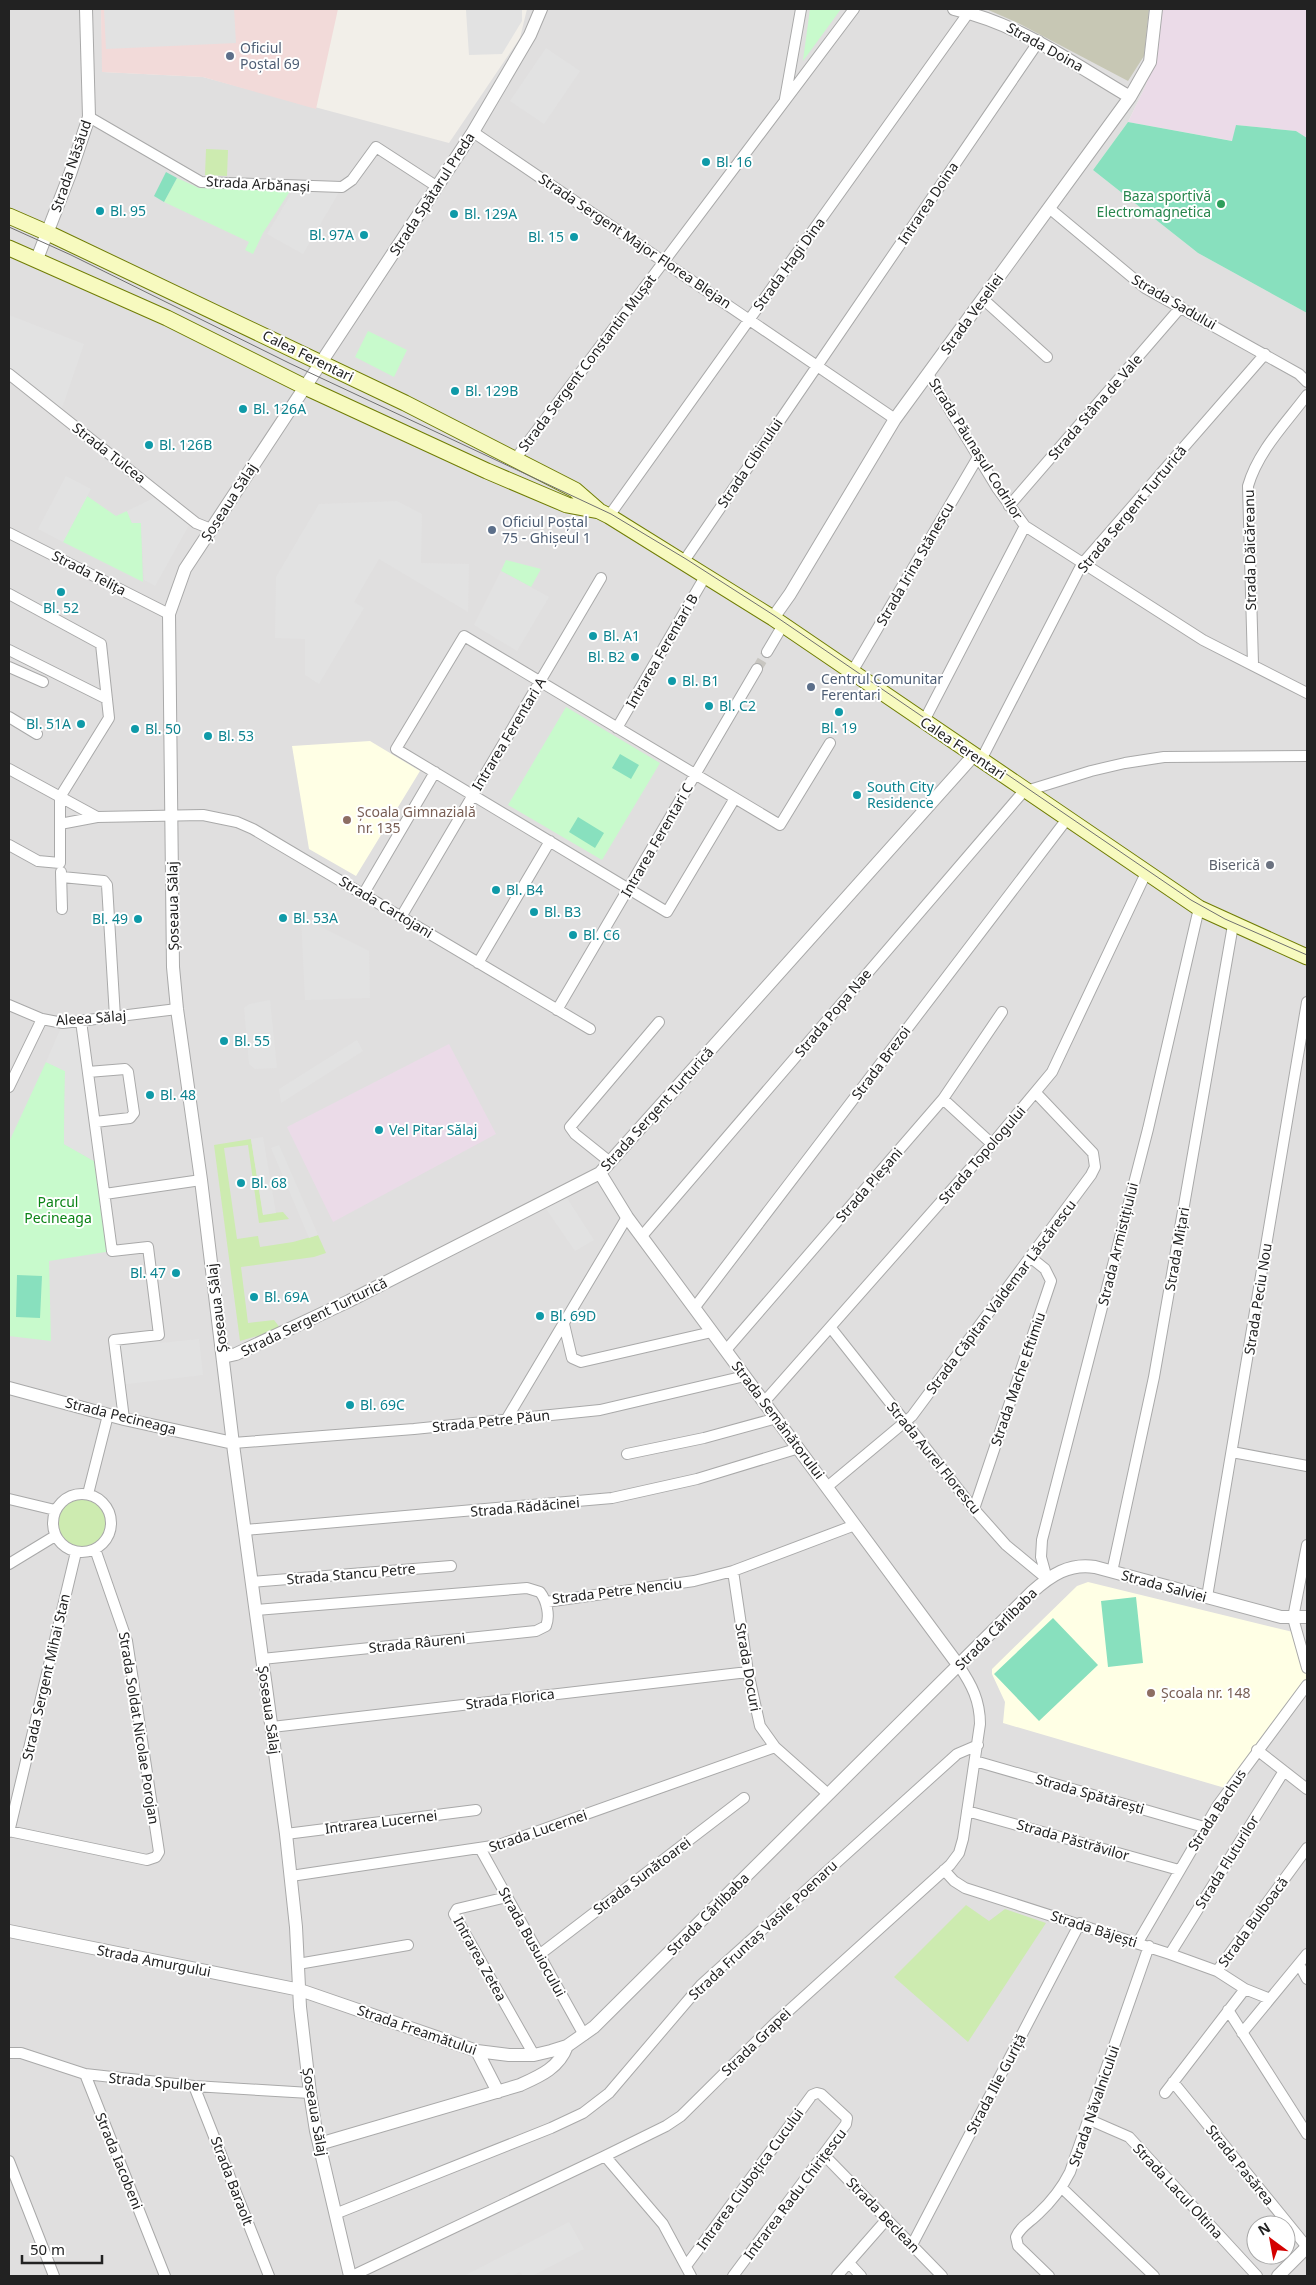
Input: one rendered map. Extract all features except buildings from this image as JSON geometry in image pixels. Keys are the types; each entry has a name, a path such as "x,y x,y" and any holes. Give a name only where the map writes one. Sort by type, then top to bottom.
{"main road":[{"name":"Calea Ferentari","path":"9,216 48,233 313,375 478,467 567,505 604,514"},
{"name":"Calea Ferentari","path":"9,248 167,318 516,458 575,490 604,514 684,561 778,622 1199,908 1307,957"}],"street":[{"name":"Strada Năsăud","path":"37,259 89,118 86,9"},
{"name":"Strada Spătarul Preda","path":"313,375 473,132 530,35 541,9"},
{"name":"Strada Sergent Constantin Mușat","path":"784,101 800,9"},
{"name":"Strada Sergent Constantin Mușat","path":"516,458 854,9"},
{"name":"Strada Doina","path":"954,9 969,12 1005,25 1039,41 1130,98"},
{"name":"Strada Veseliei","path":"778,622 790,594 896,419 1130,98 1150,62 1156,9"},
{"name":"Strada Hagi Dina","path":"604,514 750,320 969,12"},
{"name":"Intrarea Doina","path":"817,366 1039,41"},
{"name":"Strada Arbănași","path":"89,118 201,182 336,188 352,180 376,147 436,186"},
{"name":"Strada Sergent Major Florea Blejan","path":"473,132 896,419"},
{"name":"Strada Sadului","path":"1049,208 1137,282 1265,354 1299,374 1307,382"},
{"path":"983,299 1047,357"},
{"name":"Strada Stâna de Vale","path":"1009,506 1181,307"},
{"name":"Strada Sergent Turturică","path":"222,1357 236,1354 349,1301 600,1173 977,758 1082,564 1265,354"},
{"name":"Strada Cibinului","path":"684,561 817,366"},
{"name":"Strada Tulcea","path":"9,374 196,522 211,529"},
{"name":"Strada Păunașul Codrilor","path":"928,374 1009,506 1025,526 1203,640 1307,693"},
{"name":"Șoseaua Sălaj","path":"313,375 185,570 169,614 173,967 176,1010 201,1180 233,1443 286,1834 310,2093 319,2144 351,2276"},
{"name":"Strada Dăicăreanu","path":"1252,664 1248,486 1254,470 1266,450 1307,395"},
{"name":"Strada Irina Stănescu","path":"852,672 978,457"},
{"path":"924,721 1025,526"},
{"name":"Strada Telița","path":"9,533 169,614"},
{"name":"Intrarea Ferentari B","path":"617,728 706,575"},
{"name":"Intrarea Ferentari A","path":"402,917 601,578"},
{"path":"9,594 101,644 109,718 60,797 62,909"},
{"path":"768,652 778,622"},
{"path":"735,798 667,912 396,748 464,636 735,798 780,826 830,743"},
{"path":"9,650 107,699"},
{"path":"9,667 42,682"},
{"name":"Intrarea Ferentari C","path":"558,1010 757,670"},
{"path":"9,717 38,734"},
{"path":"1025,790 1117,765 1164,757 1307,756"},
{"path":"9,769 97,818"},
{"path":"364,893 435,772"},
{"name":"Strada Popa Nae","path":"642,1236 1012,802 1025,790"},
{"name":"Strada Cartojani","path":"60,824 97,818 171,815 203,815 237,822 268,837 364,893 590,1029"},
{"name":"Strada Brezoi","path":"695,1308 1067,820"},
{"path":"478,963 550,841"},
{"path":"9,845 38,861 60,864"},
{"name":"Strada Topologului","path":"765,1401 1036,1093 1060,1059 1146,873"},
{"path":"62,877 104,881 107,885 115,1017"},
{"name":"Strada Armistițiului","path":"1043,1582 1042,1540 1148,1128 1199,908"},
{"name":"Strada Mițari","path":"1112,1572 1154,1377 1233,925"},
{"name":"Strada Peciu Nou","path":"1207,1597 1307,1002"},
{"name":"Aleea Sălaj","path":"9,1005 42,1019 62,1022 176,1010"},
{"name":"Strada Pleșani","path":"726,1350 943,1099 1002,1012"},
{"path":"9,1087 42,1019"},
{"path":"81,1021 112,1251 148,1247 158,1335 114,1340 124,1418"},
{"path":"610,1162 570,1128 658,1022"},
{"path":"88,1072 121,1067 125,1069 128,1072 134,1113 130,1118 95,1122"},
{"name":"Strada Căpitan Valdemar Lăscărescu","path":"827,1487 906,1423 1091,1175 1096,1160 1089,1148 1036,1093"},
{"path":"943,1099 992,1144"},
{"name":"Strada Semănătorului","path":"600,1173 627,1216 778,1418 959,1666"},
{"path":"105,1194 201,1180"},
{"path":"506,1420 627,1216"},
{"name":"Strada Mache Eftimiu","path":"974,1509 1051,1281 1045,1269 1030,1257"},
{"path":"564,1324 572,1358 581,1362 712,1332"},
{"name":"Strada Aurel Florescu","path":"831,1328 974,1509 1043,1582"},
{"name":"Strada Petre Păun","path":"233,1443 506,1420 600,1410 745,1376"},
{"name":"Strada Pecineaga","path":"9,1388 108,1415 233,1443"},
{"path":"88,1494 108,1415"},
{"path":"627,1454 704,1438 778,1418"},
{"name":"Strada Rădăcinei","path":"245,1530 612,1498 697,1479 799,1448"},
{"path":"1232,1452 1307,1466"},
{"path":"78,1493 88,1494 103,1502 111,1519 108,1536 95,1549 86,1552 76,1552 67,1549 55,1536 52,1519 60,1502 68,1496 78,1493"},
{"path":"9,1499 55,1510"},
{"name":"Strada Petre Nenciu","path":"256,1610 527,1588 540,1592 546,1602 694,1581 733,1571 855,1525"},
{"path":"9,1564 55,1536"},
{"path":"1307,1545 1293,1618 1307,1668"},
{"name":"Strada Soldat Nicolae Porojan","path":"9,1831 147,1860 156,1857 159,1852 127,1640 95,1549"},
{"name":"Strada Sergent Mihai Stan","path":"9,1831 76,1552"},
{"name":"Strada Stancu Petre","path":"252,1582 451,1566"},
{"name":"Strada Salviei","path":"1043,1582 1062,1570 1078,1566 1095,1567 1293,1618"},
{"name":"Strada Docuri","path":"733,1571 748,1672 760,1726 775,1747 828,1794"},
{"name":"Strada Cârlibaba","path":"319,2144 520,2085 550,2069 559,2061 567,2046 584,2035 1043,1582"},
{"name":"Strada Râureni","path":"262,1659 536,1631 546,1626 548,1621 546,1602"},
{"path":"1293,1618 1307,1617"},
{"name":"Strada Grapei","path":"351,2276 666,2126 694,2104 774,2024 944,1870 959,1853 978,1745 979,1704 973,1688 959,1666"},
{"name":"Strada Florica","path":"272,1727 748,1672"},
{"name":"Strada Bachus","path":"1138,1942 1204,1826 1257,1750 1307,1685"},
{"name":"Strada Fruntaș Vasile Poenaru","path":"336,2214 551,2128 583,2113 597,2103 619,2082 701,1984 957,1754 978,1745"},
{"name":"Strada Lucernei","path":"291,1876 499,1846 775,1747"},
{"path":"1257,1750 1307,1789"},
{"name":"Strada Spătărești","path":"976,1761 1204,1826"},
{"name":"Strada Fluturilor","path":"1170,1954 1284,1771"},
{"name":"Strada Sunătoarei","path":"539,1955 744,1798"},
{"name":"Intrarea Lucernei","path":"286,1834 476,1810"},
{"name":"Strada Păstrăvilor","path":"967,1811 1179,1870"},
{"name":"Strada Bulboacă","path":"1217,1971 1307,1848"},
{"name":"Strada Busuiocului","path":"481,1850 584,2035"},
{"name":"Strada Băjești","path":"944,1870 954,1881 965,1888 1138,1942 1217,1971 1245,1989"},
{"name":"Intrarea Zetea","path":"507,1897 457,1909 454,1914 534,2054"},
{"name":"Strada Ilie Guriță","path":"912,2245 1080,1924"},
{"name":"Strada Amurgului","path":"9,1932 300,1990"},
{"path":"298,1964 408,1945"},
{"name":"Strada Năvalnicului","path":"1049,2276 1021,2248 1016,2238 1020,2230 1062,2188 1070,2172 1090,2120 1149,1946"},
{"path":"1242,2033 1307,1954"},
{"path":"1299,1964 1307,1979"},
{"path":"1165,2093 1245,1989 1270,1999"},
{"name":"Strada Freamătului","path":"300,1990 477,2051 509,2055 534,2054 567,2046"},
{"path":"1228,2010 1307,2134"},
{"path":"477,2051 498,2092"},
{"name":"Strada Spulber","path":"9,2053 21,2053 84,2074 194,2086 310,2093"},
{"name":"Strada Iacobeni","path":"84,2074 165,2276"},
{"name":"Strada Pasărea","path":"1173,2082 1307,2247"},
{"name":"Strada Baraolt","path":"194,2086 269,2276"},
{"name":"Intrarea Radu Chirițescu","path":"733,2276 846,2124 847,2118 821,2094 817,2093"},
{"name":"Intrarea Ciuboțica Cucului","path":"686,2266 781,2135 812,2095 817,2093"},
{"name":"Strada Lacul Oltina","path":"1090,2120 1129,2137 1257,2276"},
{"name":"Strada Beclean","path":"824,2155 942,2276"},
{"path":"606,2156 663,2224 691,2276"},
{"path":"9,2161 54,2276"},
{"path":"1062,2188 1154,2276"},
{"path":"837,2276 887,2219"},
{"path":"1278,2276 1307,2247"},
{"path":"848,2263 861,2276"}],"shaded area":[{"path":"9,9 101,9 103,72 203,77 449,143 520,38 527,9 1157,9 1146,85 1128,122 1093,170 1198,253 1307,313 1307,2276 9,2276"},
{"path":"101,9 338,9 316,109 203,77 102,72"},
{"path":"104,9 234,9 236,43 106,49"},
{"path":"522,9 522,21 502,54 469,55 466,10"},
{"path":"986,9 1149,9 1144,56 1128,81 1018,23"},
{"path":"1157,9 1307,9 1307,138 1296,131 1236,125 1233,141 1128,122 1146,85"},
{"path":"546,48 580,71 544,124 510,101"},
{"path":"296,186 342,187 303,254 267,234"},
{"path":"9,315 84,344 60,414 9,374"},
{"path":"66,476 91,489 63,542 38,529"},
{"path":"154,498 189,525 155,586 144,580 141,523 132,523 127,511"},
{"path":"397,501 422,514 421,563 469,564 468,612 379,559 354,602 364,608 319,684 305,675 305,639 275,638 276,577 319,504"},
{"path":"501,571 549,597 517,651 474,625"},
{"name":"Școala Gimnazială nr. 135","path":"370,741 420,771 356,876 309,849 292,746"},
{"path":"301,917 369,951 370,998 305,1000"},
{"path":"270,1000 277,1068 255,1069 249,1064 244,1008 249,1004"},
{"path":"81,1021 101,1165 64,1144 65,1071 46,1062 63,1023"},
{"path":"357,1040 363,1051 281,1103 279,1089"},
{"path":"449,1044 496,1134 333,1222 287,1127"},
{"path":"263,1137 276,1213 263,1215 251,1139"},
{"path":"279,1145 318,1235 309,1238 271,1148"},
{"path":"563,1192 594,1240 575,1251 542,1203"},
{"path":"159,1335 160,1343 199,1339 203,1375 119,1385 114,1340"},
{"name":"Școala nr. 148","path":"1088,1582 1293,1632 1307,1677 1307,1685 1225,1788 1003,1723 1005,1702 992,1674 992,1669 1077,1586"},
{"path":"569,2222 584,2249 532,2276 523,2276 520,2272 511,2276 464,2276"}],"green space":[{"path":"810,9 841,9 803,61 803,60"},
{"name":"Baza sportivă Electromagnetica","path":"1128,122 1232,141 1236,125 1296,131 1307,138 1307,313 1198,253 1093,170"},
{"path":"206,149 228,150 227,176 205,175"},
{"path":"166,172 177,178 164,202 154,196"},
{"path":"177,178 199,188 290,191 263,233 253,254 245,250 249,242 164,202"},
{"path":"368,331 407,350 394,377 355,357"},
{"path":"87,496 116,516 127,511 132,523 141,522 143,582 63,542"},
{"path":"506,560 541,569 531,587 501,571"},
{"path":"566,707 660,763 602,860 508,805"},
{"path":"620,754 639,765 631,779 612,768"},
{"path":"578,817 604,833 595,848 569,832"},
{"name":"Parcul Pecineaga","path":"46,1062 65,1071 64,1144 101,1165 112,1251 49,1261 51,1341 9,1336 9,1142"},
{"path":"251,1139 263,1214 283,1212 289,1219 259,1223 248,1145 224,1148 237,1239 258,1236 260,1247 293,1242 318,1235 326,1253 314,1257 241,1267 248,1323 274,1320 281,1329 240,1341 214,1145"},
{"path":"17,1275 42,1276 40,1318 16,1317"},
{"path":"82,1496 92,1498 101,1504 107,1513 109,1523 107,1533 101,1542 92,1548 82,1550 72,1548 63,1542 57,1533 55,1523 57,1513 63,1504 72,1498"},
{"path":"1136,1597 1143,1663 1108,1667 1101,1601"},
{"path":"1053,1618 1098,1665 1039,1721 994,1674"},
{"path":"966,1905 989,1921 1005,1909 1046,1923 968,2042 894,1977"}],"tunnel":[{"path":"757,669 767,652"}],"tram line":[{"path":"9,227 71,255 289,363 611,514 775,616 1191,900 1225,919 1307,955"}],"place":[{"name":"Oficiul Poștal 69","path":"230,56"},
{"name":"Bl. 16","path":"706,162"},
{"name":"Baza sportivă Electromagnetica","path":"1221,204"},
{"name":"Bl. 95","path":"100,211"},
{"name":"Bl. 129A","path":"454,214"},
{"name":"Bl. 97A","path":"364,235"},
{"name":"Bl. 15","path":"574,237"},
{"name":"Bl. 129B","path":"455,391"},
{"name":"Bl. 126A","path":"243,409"},
{"name":"Bl. 126B","path":"149,445"},
{"name":"Oficiul Poștal 75 - Ghișeul 1","path":"492,530"},
{"name":"Bl. 52","path":"61,592"},
{"name":"Bl. A1","path":"593,636"},
{"name":"Bl. B2","path":"635,657"},
{"name":"Bl. B1","path":"672,681"},
{"name":"Centrul Comunitar Ferentari","path":"811,687"},
{"name":"Bl. C2","path":"709,706"},
{"name":"Bl. 19","path":"839,712"},
{"name":"Bl. 51A","path":"81,724"},
{"name":"Bl. 50","path":"135,729"},
{"name":"Bl. 53","path":"208,736"},
{"name":"South City Residence","path":"857,795"},
{"name":"Școala Gimnazială nr. 135","path":"347,820"},
{"name":"Biserică","path":"1270,865"},
{"name":"Bl. B4","path":"496,890"},
{"name":"Bl. B3","path":"534,912"},
{"name":"Bl. 53A","path":"283,918"},
{"name":"Bl. 49","path":"138,919"},
{"name":"Bl. C6","path":"573,935"},
{"name":"Bl. 55","path":"224,1041"},
{"name":"Bl. 48","path":"150,1095"},
{"name":"Vel Pitar Sălaj","path":"379,1130"},
{"name":"Bl. 68","path":"241,1183"},
{"name":"Bl. 47","path":"176,1273"},
{"name":"Bl. 69A","path":"254,1297"},
{"name":"Bl. 69D","path":"540,1316"},
{"name":"Bl. 69C","path":"350,1405"},
{"name":"Școala nr. 148","path":"1151,1693"}]}
